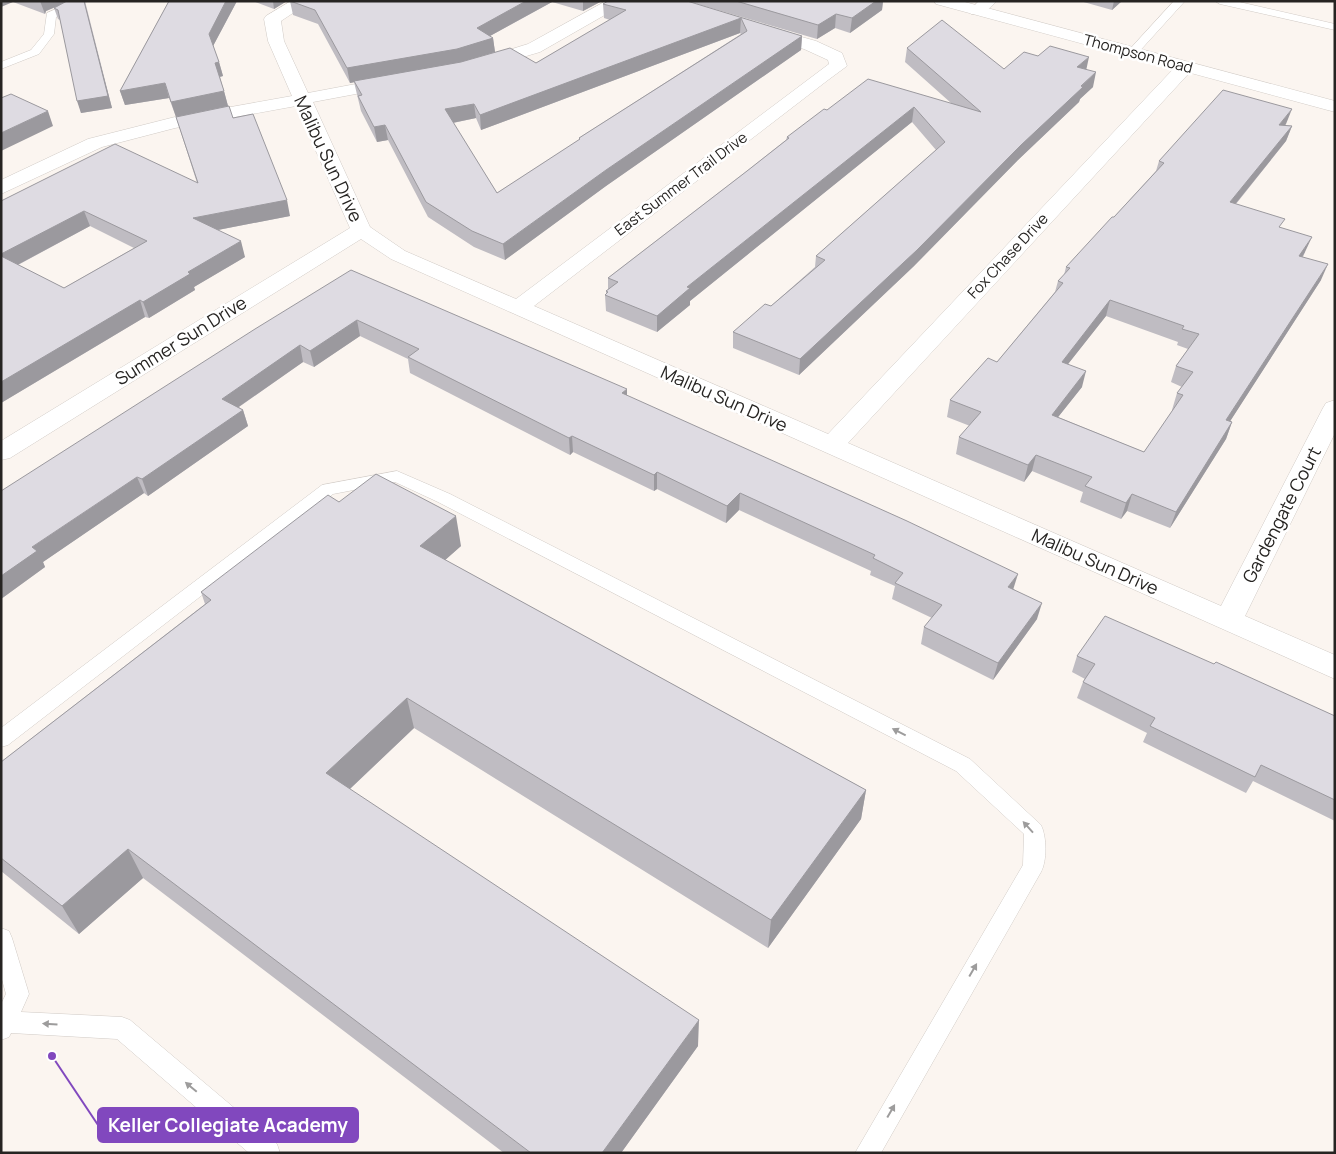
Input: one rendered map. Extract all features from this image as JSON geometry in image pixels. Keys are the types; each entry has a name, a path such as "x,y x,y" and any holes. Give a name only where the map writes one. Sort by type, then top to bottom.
{"street":[{"name":"Malibu Sun Drive","path":"303,1 272,19 276,41 300,99 361,230 398,255 1335,668"},
{"path":"462,70 534,48 618,1"},
{"name":"Thompson Road","path":"942,1 983,6 1185,67 1335,107"},
{"name":"East Summer Trail Drive","path":"518,308 822,76 838,66 836,57 810,45 747,26"},
{"name":"Fox Chase Drive","path":"831,446 1185,67"},
{"path":"1,188 94,143 174,124 414,79"},
{"name":"Summer Sun Drive","path":"1,452 361,230"},
{"name":"Gardengate Court","path":"1228,621 1335,408"}],"lane":[{"path":"1,66 35,52 49,34 51,15 83,1"},
{"path":"1133,52 1180,1"},
{"path":"1220,1 1335,27"},
{"path":"1,739 328,489 397,476 444,498 963,765 1034,831 1034,866 867,1153"},
{"path":"1,938 18,994 3,1025 122,1028 268,1153"}],"building":[{"path":"67,1 84,1 108,96 77,101 58,10 54,8"},
{"path":"169,1 226,1 209,34 219,62 215,63 224,91 171,102 165,83 120,91"},
{"path":"290,1 526,1 477,28 493,38 457,49 347,68 315,10"},
{"path":"608,1 687,1 802,36 606,170 503,244 472,231 426,202 385,125 374,127 358,96 362,95 354,81 461,62 510,48 536,63 626,10 603,4","holes":["741,18 747,31 579,138 497,193 445,109 474,104 480,115"]},
{"path":"736,1 876,1 852,18 836,14 818,25"},
{"path":"942,20 1004,69 1024,52 1038,56 1050,46 1089,57 1077,67 1096,72 917,250 800,359 733,332 765,304 771,306 825,260 816,256 945,142 914,107 687,287 690,288 657,316 605,295 608,292 606,291 618,282 608,278 789,138 787,137 868,79 981,112 907,48"},
{"path":"1223,90 1292,109 1279,125 1292,126 1230,202 1285,219 1279,227 1312,237 1299,256 1328,264 1226,420 1232,422 1176,512 1132,494 1126,503 1085,486 1092,477 1036,455 1028,465 959,437 981,412 950,400 988,358 997,362 1063,283 1058,281 1070,268 1066,267 1164,163 1159,161","holes":["1110,300 1184,326 1182,329 1199,334 1176,366 1193,372 1177,393 1183,395 1144,452 1052,415 1086,371 1062,362"]},
{"path":"11,94 48,111 1,133 1,98"},
{"path":"229,106 233,118 253,114 287,200 193,218 241,241 188,272 190,274 143,302 140,300 1,382 1,256 64,288 147,241 84,211 1,254 1,201 115,144 198,183 176,117"},
{"path":"351,270 627,389 622,393 907,521 1018,574 1008,587 1042,603 998,663 924,627 942,605 895,583 903,573 873,558 875,555 740,493 727,506 657,472 654,475 572,436 569,438 408,357 419,349 357,320 310,351 300,345 222,399 243,410 142,479 137,477 32,547 37,551 1,576 1,491"},
{"path":"376,474 456,516 420,546 866,790 771,920 407,698 326,773 699,1020 602,1153 531,1153 128,849 62,906 1,858 1,762 211,600 201,592 328,495 339,502"},
{"path":"1105,616 1214,664 1216,662 1335,716 1335,800 1261,765 1255,777 1150,726 1155,718 1083,682 1095,664 1077,656"}],"place":[{"name":"Keller Collegiate Academy","path":"52,1056"}]}
